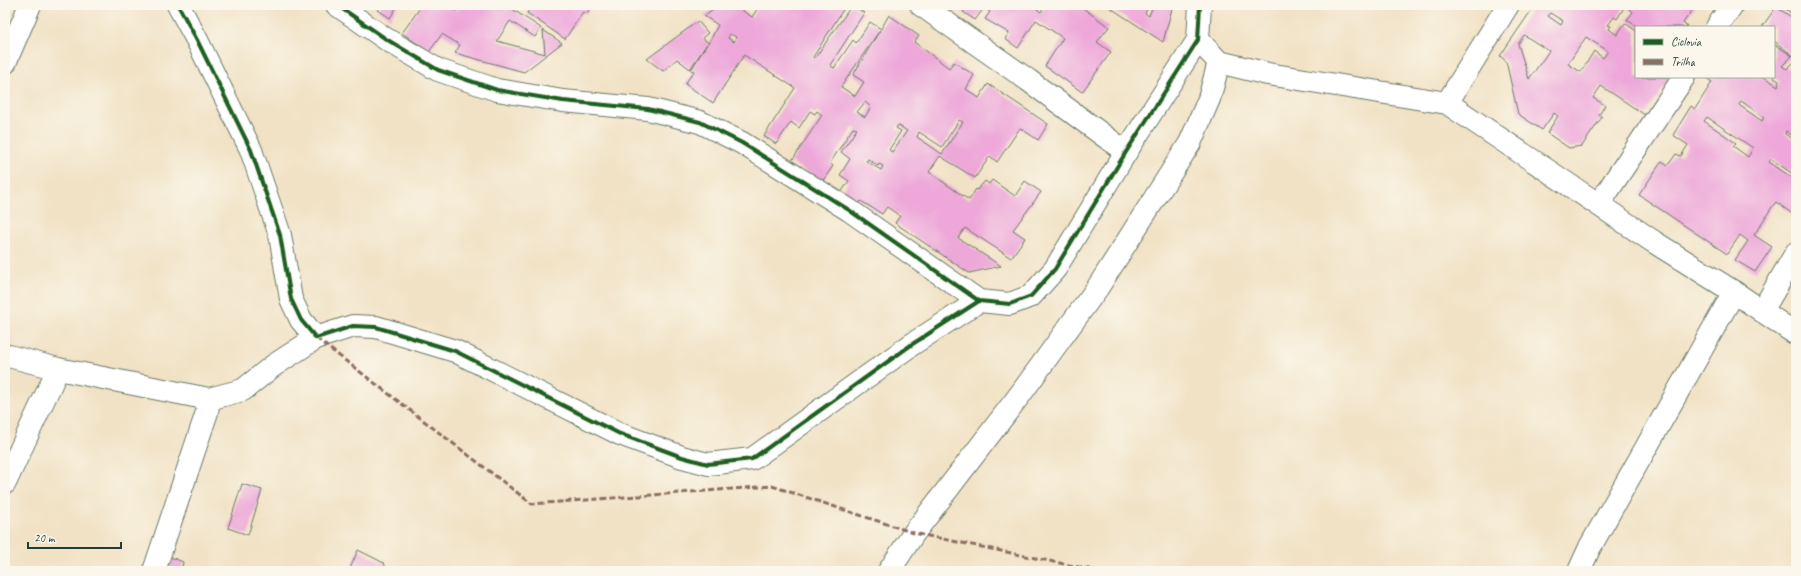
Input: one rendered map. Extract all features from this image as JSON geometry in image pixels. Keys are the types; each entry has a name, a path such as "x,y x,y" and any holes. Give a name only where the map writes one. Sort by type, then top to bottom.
{"street":[{"path":"5,63 30,5"},
{"path":"178,5 197,40 251,150 280,235 291,298 301,320 316,338"},
{"path":"337,5 386,39 438,70 497,90 564,101 648,109 700,122 742,142 849,210 979,301 1010,304 1031,296 1055,269 1126,152 1198,40 1200,5"},
{"path":"921,5 1028,80 1126,152"},
{"path":"1447,103 1508,5"},
{"path":"1718,26 1732,5"},
{"path":"1198,40 1219,62 1268,74 1447,103 1654,242 1762,310 1796,334"},
{"path":"889,571 914,533 1022,392 1098,287 1190,143 1209,99 1219,62"},
{"path":"1599,204 1683,78"},
{"path":"1762,310 1796,253"},
{"path":"1579,571 1590,547 1734,292"},
{"path":"5,355 58,369 209,399 243,390 273,366 316,338 353,326 376,327 455,351 620,434 682,457 708,464 752,459 911,345 979,301"},
{"path":"5,483 58,369"},
{"path":"154,571 207,412 209,399"}],"building":[{"path":"381,5 398,5 390,18 378,10"},
{"path":"422,5 456,5 454,9 457,11 459,8 457,5 506,5 541,28 535,37 510,21 497,41 545,54 543,30 562,43 524,72 455,53 460,45 442,34 429,52 402,33"},
{"path":"532,5 593,5 586,14 583,12 565,39 527,13"},
{"path":"718,5 734,5 752,17 760,5 805,5 808,7 809,5 846,5 813,57 815,58 852,5 864,13 830,65 834,68 853,40 856,43 870,22 881,29 889,15 919,36 914,42 949,68 954,62 974,75 966,89 979,98 988,84 1048,124 1038,140 1020,128 997,162 990,156 975,178 940,156 929,172 969,200 976,189 977,190 985,181 989,184 992,180 1015,196 1025,181 1041,192 1013,230 1025,238 1011,258 965,228 958,238 1001,266 969,273 895,223 900,216 887,207 882,214 861,201 858,205 840,194 849,181 840,175 850,159 841,152 857,129 853,128 830,163 833,166 822,182 791,162 822,115 817,111 815,114 810,111 799,128 791,122 776,144 764,136 795,88 744,55 713,103 685,84 694,71 691,70 707,44 690,69 677,59 663,71 647,59 698,21 708,33 702,38 709,43 718,25 704,16","holes":["880,30 853,75 864,82 855,96 841,87","730,34 736,37 734,42 728,38","865,102 871,107 865,117 857,112","959,120 963,122 942,154 917,137 919,132 942,147","898,125 907,131 892,152 889,150 901,131 896,128","868,159 878,166 879,164 883,166 881,170 866,161"]},
{"path":"967,5 1040,5 1037,9 1041,12 1046,5 1085,5 1083,8 1109,27 1097,42 1111,52 1082,92 1045,66 1063,38 1036,20 1018,48 1005,39 1009,33 985,19 990,12 984,8 975,20 963,12"},
{"path":"1106,5 1150,5 1145,13 1149,16 1153,5 1173,5 1163,42"},
{"path":"1535,5 1696,5 1683,23 1686,26 1636,26 1627,20 1633,12 1625,6 1617,19 1614,17 1608,25 1611,26 1609,29 1617,35 1625,23 1635,30 1635,78 1670,78 1645,115 1601,86 1593,98 1605,105 1599,115 1602,117 1582,146 1569,148 1547,133 1558,116 1554,113 1542,130 1518,114 1506,61 1500,56","holes":["1550,13 1563,21 1561,25 1548,16","1524,35 1549,51 1529,79 1518,44","1586,37 1608,51 1603,58 1594,51 1581,72 1568,64"]},
{"path":"1779,5 1796,5 1796,16"},
{"path":"1776,7 1796,20 1796,58 1775,42 1775,26 1763,26"},
{"path":"1775,45 1792,56 1782,66 1787,69 1796,60 1796,138 1786,131 1785,134 1795,140 1793,142 1796,144 1796,176 1796,211 1794,215 1776,202 1772,207 1754,235 1772,247 1755,272 1735,260 1748,241 1740,235 1727,254 1639,195 1662,161 1668,165 1676,154 1681,156 1688,145 1673,135 1691,106 1695,109 1712,82 1706,78 1766,78 1778,86 1779,81 1774,78","holes":["1741,101 1764,117 1762,121 1739,105","1707,117 1753,148 1748,157 1733,146 1736,143 1704,121","1771,159 1796,176 1794,179 1769,162"]},
{"path":"242,484 262,490 248,535 228,528"},
{"path":"358,550 384,563 386,568 384,571 349,571"},
{"path":"168,556 183,562 182,568 191,571 164,571"},
{"path":"199,568 203,568 213,571 198,571"}],"marked path":[{"path":"316,338 532,504 772,486 914,533 1098,571"}],"cycle path":[{"path":"178,5 197,40 251,150 280,235 291,299 301,320 316,338 353,326 376,327 455,351 620,434 682,457 708,464 752,459 911,345 979,301"},
{"path":"337,5 386,39 438,70 497,90 563,101 648,109 700,122 742,143 849,210 979,301 1010,304 1031,296 1055,269 1126,152 1198,40 1200,5"}]}
